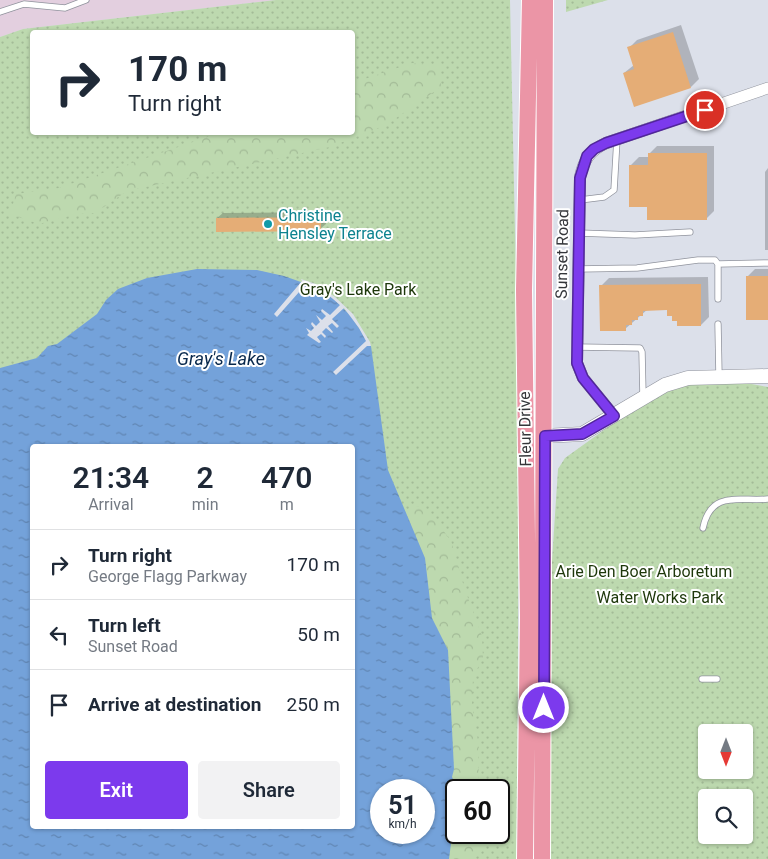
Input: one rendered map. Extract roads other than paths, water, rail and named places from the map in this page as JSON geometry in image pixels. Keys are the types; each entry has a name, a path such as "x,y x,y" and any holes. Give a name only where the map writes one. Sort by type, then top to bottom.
{"main road":[{"name":"Fleur Drive","path":"525,859 528,617 524,290 530,0"},
{"name":"Fleur Drive","path":"542,859 546,0"}],"street":[{"name":"Sunset Road","path":"614,416 579,371 576,347 580,178 587,156 594,149 617,139 768,88"},
{"path":"525,437 582,434 665,385 688,378 768,376"}],"lane":[{"path":"0,12 24,4 41,3 65,8 86,0"},
{"path":"580,200 604,197 614,190 617,139"},
{"path":"579,234 635,235 690,232"},
{"path":"578,269 637,268 698,260 715,260 718,264 768,264"},
{"path":"718,264 718,299"},
{"path":"718,324 719,376"},
{"path":"576,347 640,348 642,352 643,398"},
{"path":"704,528 711,511 731,498 768,499"},
{"path":"702,679 717,679"}],"water":[{"name":"Gray's Lake","path":"197,269 257,270 284,276 315,287 333,298 351,316 371,346 388,470 425,558 432,618 448,650 454,769 453,779 445,779 445,844 451,844 449,859 0,859 0,368 37,358 48,346 57,344 97,314 106,300 118,289 147,278"}],"place":[{"name":"Christine Hensley Terrace","path":"268,224"}],"park label":[{"name":"Gray's Lake Park","path":"358,289"},
{"name":"Arie Den Boer Arboretum","path":"644,571"},
{"name":"Water Works Park","path":"660,597"}]}
